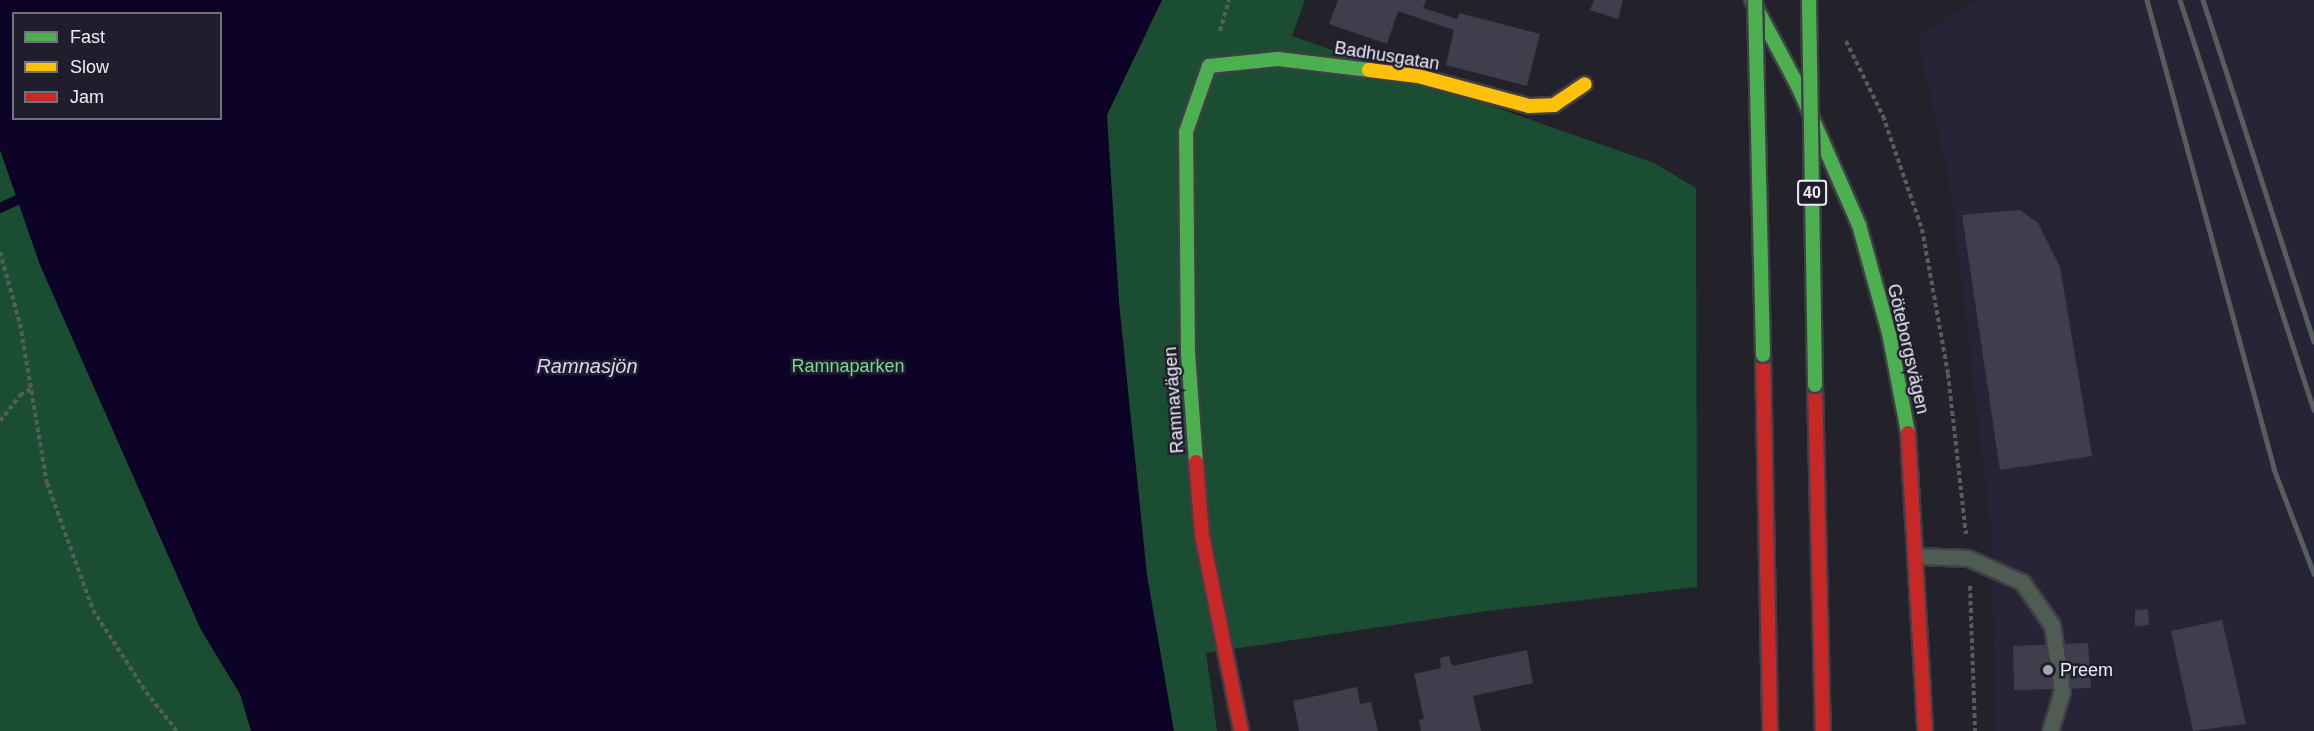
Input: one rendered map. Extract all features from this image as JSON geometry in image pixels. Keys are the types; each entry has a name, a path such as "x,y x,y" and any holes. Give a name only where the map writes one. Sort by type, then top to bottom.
{"main road":[{"path":"1754,0 1770,731"},
{"name":"Göteborgsvägen","path":"1754,0 1798,86 1859,225 1889,333 1911,447 1925,731"},
{"name":"40","path":"1809,0 1823,731"},
{"name":"Badhusgatan","path":"1209,66 1278,59 1406,74 1529,106 1554,105 1586,84"},
{"name":"Ramnavägen","path":"1209,66 1186,132 1188,354 1202,535 1241,731"}],"lane":[{"path":"1917,556 1968,558 2022,582 2052,625 2062,691 2050,731"}],"path":[{"path":"0,252 20,324 47,483 93,609 146,692 177,731"},
{"path":"0,421 20,395 31,389"}],"shaded area":[{"path":"1978,0 2314,0 2314,731 1996,731 1991,528 1950,185 1917,36"}],"green space":[{"name":"Ramnasjön","path":"0,0 1305,0 1292,36 1654,163 1696,188 1697,587 1487,611 1206,653 1217,731 0,731"}],"water":[{"name":"Ramnasjön","path":"0,0 1162,0 1107,115 1119,302 1147,575 1174,731 251,731 240,694 201,630 40,265 0,150"}],"building":[{"path":"1338,0 1426,0 1423,8 1457,19 1459,13 1540,34 1527,86 1446,65 1454,30 1398,11 1387,44 1329,24"},
{"path":"1594,0 1623,0 1618,19 1590,10"},
{"path":"2020,210 2038,223 2060,267 2092,456 2000,470 1962,215"},
{"path":"2148,609 2149,625 2135,626 2135,610"},
{"path":"2222,620 2246,724 2193,731 2171,631"},
{"path":"2088,643 2091,688 2014,690 2013,646"},
{"path":"1527,650 1533,683 1473,696 1481,731 1421,731 1419,720 1424,719 1414,674 1441,668 1440,658 1449,656 1452,666"},
{"path":"1357,687 1360,704 1371,702 1378,731 1299,731 1293,701"}],"waterway":[{"path":"0,208 17,200"}],"railway":[{"path":"2147,0 2274,469 2314,574"},
{"path":"2180,0 2314,410"},
{"path":"2203,0 2314,341"}],"traffic: fast":[{"path":"1752,0 1798,86 1859,225 1889,333 1908,433"},
{"path":"1755,0 1763,355"},
{"path":"1809,0 1815,385"},
{"path":"1196,462 1188,354 1186,132 1209,66 1278,59 1369,70"}],"traffic: slow":[{"path":"1369,70 1418,76 1529,106 1554,105 1585,84"}],"traffic: jam":[{"path":"1763,355 1770,731"},
{"path":"1815,385 1823,731"},
{"path":"1908,433 1925,731"},
{"path":"1196,462 1202,535 1241,731"}],"place":[{"name":"Preem","path":"2048,670"}],"park label":[{"name":"Ramnaparken","path":"848,366"}]}
